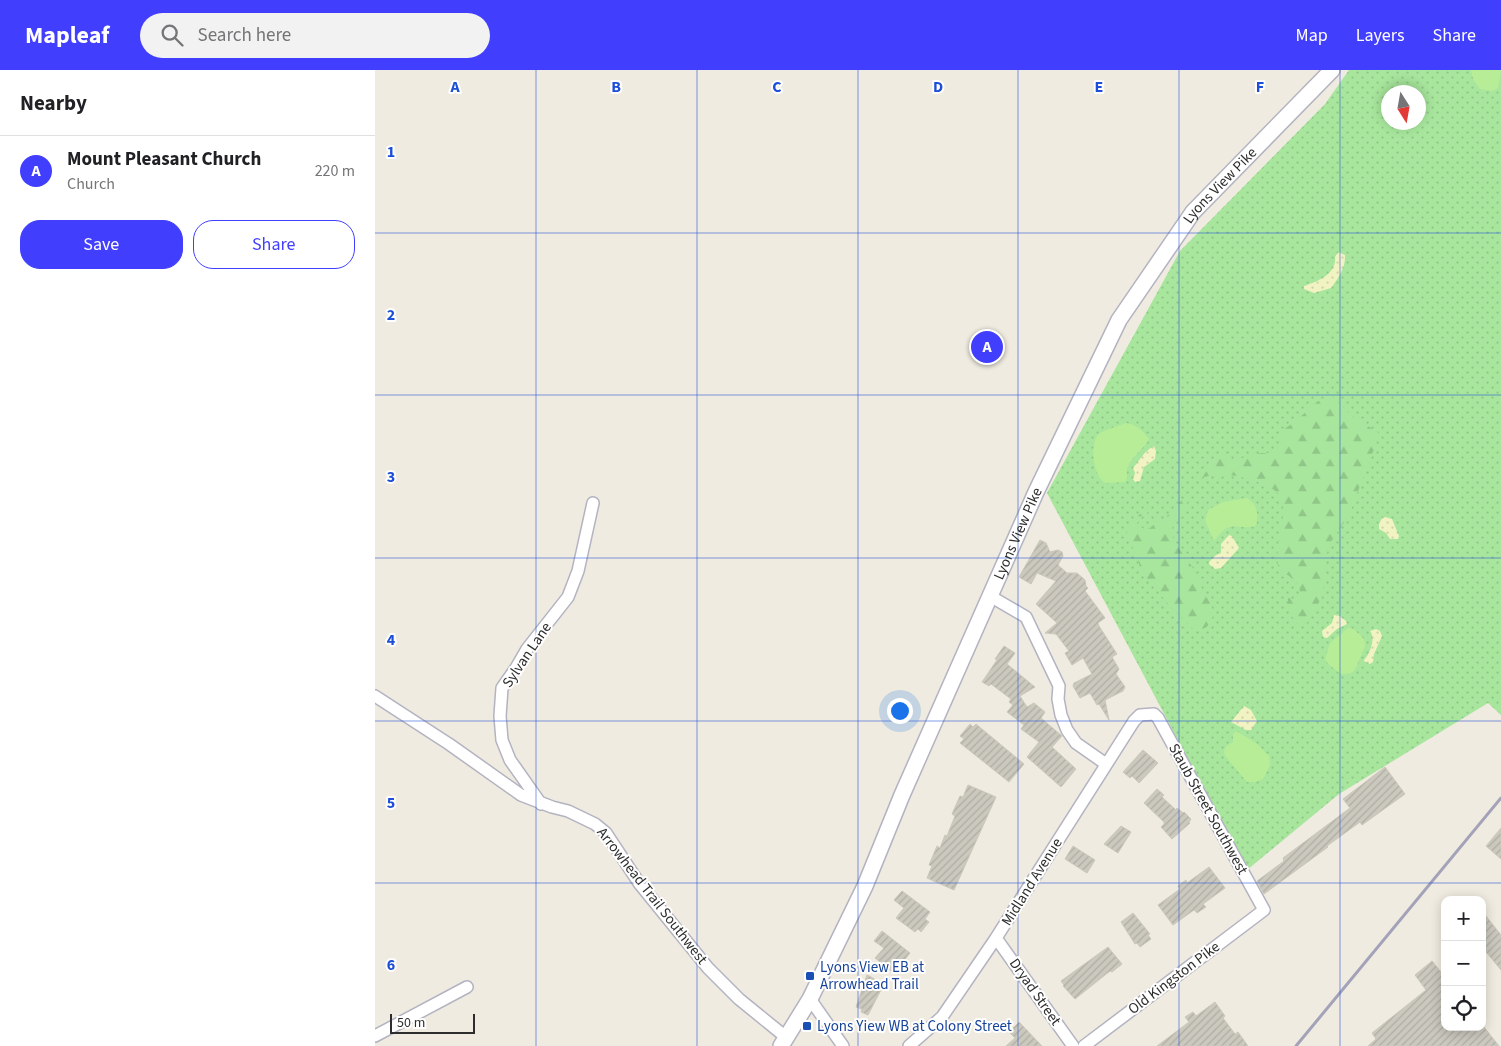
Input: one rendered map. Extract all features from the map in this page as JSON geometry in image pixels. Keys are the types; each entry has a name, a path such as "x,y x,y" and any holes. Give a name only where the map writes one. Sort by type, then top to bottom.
{"street":[{"name":"Lyons View Pike","path":"784,1042 810,999 865,886 906,786 1036,492 1119,320 1193,212 1332,70"},
{"name":"Sylvan Lane","path":"541,804 510,760 502,740 500,716 502,688 527,649 568,596 578,571 593,503"},
{"path":"990,596 1026,617 1059,686 1058,699 1061,715 1067,730 1077,743 1106,764"},
{"name":"Arrowhead Trail Southwest","path":"375,696 449,744 514,791 541,804 583,817 606,833 639,883 709,968 784,1042"},
{"name":"Midland Avenue","path":"909,1046 942,1018 996,938 1134,721 1140,715 1147,713"},
{"name":"Staub Street Southwest","path":"1147,713 1154,714 1158,718 1264,910"},
{"name":"Old Kingston Pike","path":"1084,1046 1264,910"},
{"name":"Dryad Street","path":"996,938 1073,1046"},
{"path":"375,1036 467,988"},
{"path":"810,999 843,1046"}],"green space":[{"path":"1349,70 1501,70 1501,715 1488,703 1339,794 1247,870 1047,493 1180,251 1325,104"},
{"path":"1471,70 1501,70 1498,88 1493,91 1480,89 1473,79"},
{"path":"1332,396 1354,418 1378,432 1377,441 1349,515 1328,546 1322,597 1307,623 1302,626 1293,619 1288,602 1288,598 1293,599 1300,593 1299,585 1288,575 1279,575 1278,548 1283,508 1282,500 1278,494 1272,488 1249,479 1234,476 1213,475 1192,481 1212,466 1221,455 1236,460 1273,451 1279,445 1280,432 1318,401"},
{"path":"1126,423 1139,428 1149,439 1130,462 1125,482 1106,483 1098,475 1094,461 1095,441 1102,432"},
{"path":"1191,493 1190,498 1174,524 1172,534 1175,542 1192,566 1212,610 1213,614 1210,623 1203,629 1197,630 1194,630 1169,605 1141,571 1137,556 1126,535 1132,521 1145,510 1151,510 1139,519 1137,524 1145,530 1159,520 1164,519"},
{"path":"1246,498 1255,506 1256,526 1230,527 1215,540 1213,539 1205,520 1208,510 1223,502"},
{"path":"1348,628 1353,629 1364,639 1365,645 1356,668 1350,673 1341,674 1328,664 1325,659 1330,643"},
{"path":"1236,731 1256,743 1269,756 1270,765 1263,779 1247,782 1225,756 1225,749 1233,742 1233,734"}],"sand":[{"path":"1338,252 1345,255 1344,264 1339,277 1331,288 1314,293 1304,289 1304,286 1320,280 1329,273 1333,268"},
{"path":"1154,446 1156,451 1155,459 1144,467 1140,481 1135,482 1133,479 1135,473 1133,468 1145,453"},
{"path":"1382,518 1392,519 1399,536 1398,539 1390,539 1386,533 1379,529"},
{"path":"1229,535 1232,536 1239,548 1221,568 1215,569 1209,562 1221,553 1221,544"},
{"path":"1334,615 1340,616 1347,624 1337,629 1327,638 1323,637 1322,631 1332,623"},
{"path":"1376,629 1380,631 1382,636 1374,654 1373,662 1370,664 1364,660 1371,646 1372,634 1370,631"},
{"path":"1244,706 1251,710 1257,721 1251,730 1246,730 1231,722"}],"building":[{"path":"1040,540 1046,543 1050,552 1058,550 1062,552 1063,556 1058,565 1067,573 1077,573 1085,580 1088,588 1085,591 1105,618 1098,623 1117,654 1112,657 1119,669 1116,674 1125,687 1123,691 1105,700 1109,720 1090,693 1080,698 1073,686 1074,683 1092,674 1083,658 1072,665 1065,653 1069,651 1056,634 1045,633 1057,623 1036,604 1056,581 1037,573 1031,584 1019,577"},
{"path":"1004,646 1015,653 1007,664 1035,687 1020,696 1027,707 1034,703 1045,712 1041,718 1062,736 1052,747 1076,769 1061,787 1027,757 1039,742 1021,729 1024,725 1007,712 1013,705 1009,702 1011,699 991,684 989,686 982,682"},
{"path":"970,724 973,727 976,724 1024,764 1009,782 960,743 964,739 960,736"},
{"path":"1143,750 1158,763 1139,783 1132,776 1130,778 1123,772"},
{"path":"1385,767 1405,794 1362,825 1360,822 1264,894 1257,881 1284,861 1283,858 1350,808 1343,799"},
{"path":"968,785 996,797 954,890 927,878 932,866 929,865 937,846 940,848 945,835 947,836 955,816 952,814 960,796 963,797"},
{"path":"1157,789 1164,795 1162,797 1176,810 1177,808 1184,812 1191,819 1190,823 1172,839 1161,827 1164,822 1144,803"},
{"path":"1121,826 1131,832 1118,853 1104,844"},
{"path":"1501,828 1501,859 1486,846"},
{"path":"1073,846 1095,860 1087,873 1065,859"},
{"path":"1209,867 1225,888 1203,904 1206,907 1197,913 1194,910 1173,925 1158,905 1180,889 1178,886 1186,880 1187,883"},
{"path":"902,891 930,912 925,919 929,922 921,932 918,929 915,932 896,918 904,908 894,900"},
{"path":"1133,913 1150,934 1148,935 1151,939 1140,947 1137,943 1135,944 1121,922"},
{"path":"1486,916 1501,935 1501,970 1486,952"},
{"path":"882,931 910,953 894,973 875,958 884,948 874,941"},
{"path":"1108,947 1122,964 1112,972 1110,971 1075,999 1061,981"},
{"path":"1432,961 1441,972 1441,1031 1486,1030 1499,1046 1368,1046 1376,1039 1372,1033 1426,990 1415,975"},
{"path":"867,975 884,984 868,1015 861,1012 862,1009 856,1007"},
{"path":"1215,1002 1225,1016 1223,1018 1235,1034 1238,1032 1248,1046 1157,1046 1189,1022 1185,1017 1193,1012 1196,1016"},
{"path":"1019,1022 1042,1046 1006,1046 1015,1038 1009,1032"}],"railway":[{"path":"1296,1046 1501,798"}],"place":[{"name":"Mount Pleasant Church","path":"987,347"},
{"name":"Lyons View EB at Arrowhead Trail","path":"810,976"},
{"name":"Lyons Yiew WB at Colony Street","path":"807,1026"}]}
